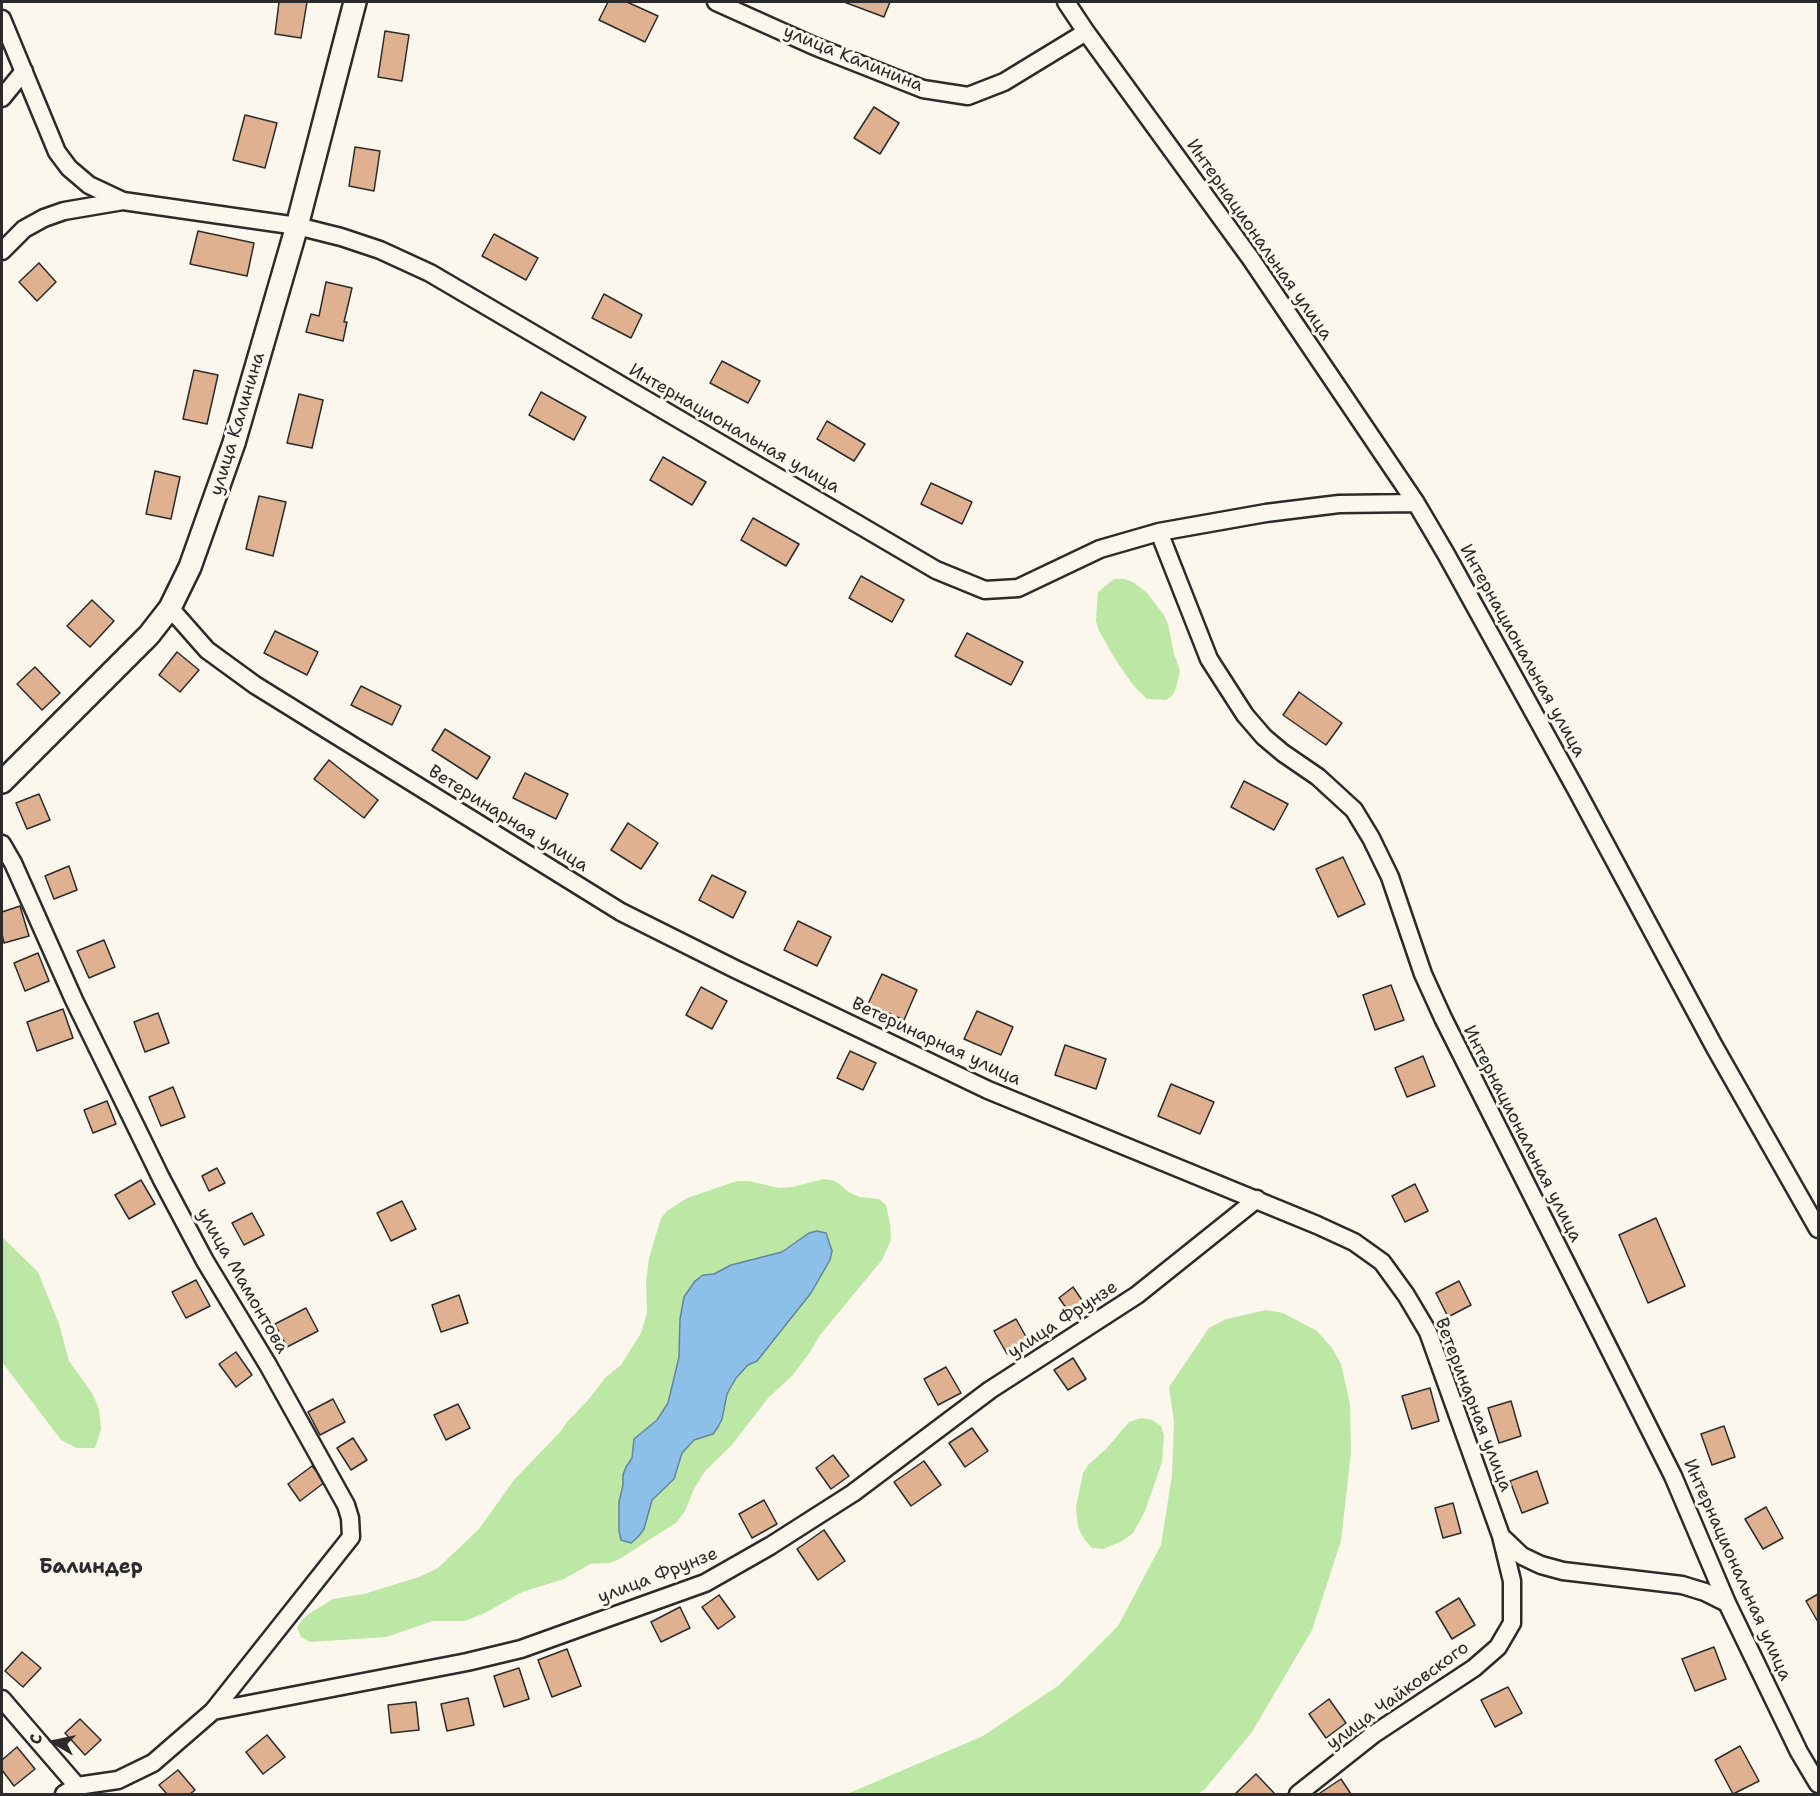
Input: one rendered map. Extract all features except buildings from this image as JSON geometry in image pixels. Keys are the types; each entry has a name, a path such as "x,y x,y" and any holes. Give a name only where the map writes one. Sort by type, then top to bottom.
{"street":[{"name":"улица Калинина","path":"2,782 149,635 170,608 190,567 234,443 297,226 355,2"},
{"name":"улица Калинина","path":"717,2 814,46 923,89 968,96 1004,82 1086,32"},
{"name":"Интернациональная улица","path":"1066,2 1251,259 1416,503 1714,1046 1818,1229"},
{"path":"2,19 57,152 69,168 89,185 123,201"},
{"path":"2,98 24,71"},
{"name":"Интернациональная улица","path":"123,201 297,226 381,250 429,273 936,570 985,590 1018,588 1100,549 1159,532 1266,513 1339,504 1416,503"},
{"path":"2,251 24,229 44,218 64,211 123,201"},
{"name":"Интернациональная улица","path":"1159,532 1209,659 1245,715 1282,753 1318,777 1354,810 1371,838 1390,877 1423,974 1443,1018 1673,1476 1727,1603 1799,1752 1818,1784"},
{"name":"Ветеринарная улица","path":"170,608 207,650 255,685 621,912 988,1090 1257,1199 1354,1242 1382,1262 1406,1295 1428,1332 1502,1536 1512,1581 1512,1623"},
{"name":"улица Мамонтова","path":"2,844 14,862 75,1000 161,1178 205,1261 268,1365 346,1504 350,1518 351,1537 213,1710"},
{"name":"улица Фрунзе","path":"213,1710 467,1662 520,1649 705,1583 771,1546 854,1493 990,1390 1137,1295 1257,1199"},
{"path":"1502,1536 1522,1556 1541,1565 1592,1576 1682,1585 1705,1592 1727,1603"},
{"name":"улица Чайковского","path":"1298,1794 1374,1734 1474,1668 1498,1647 1512,1623"},
{"path":"2,1699 71,1790 118,1780 153,1763 213,1710"}],"green space":[{"path":"1114,579 1133,582 1147,593 1168,624 1180,671 1173,695 1166,700 1147,699 1133,685 1099,631 1096,621 1098,592"},
{"path":"824,1179 835,1181 850,1193 860,1197 879,1199 886,1205 891,1240 882,1260 820,1335 792,1376 769,1397 731,1446 706,1470 677,1522 618,1560 590,1564 564,1579 522,1592 485,1613 465,1621 433,1621 386,1637 310,1642 301,1637 297,1628 302,1620 333,1599 364,1594 419,1577 438,1568 479,1529 514,1480 561,1431 606,1377 621,1365 641,1333 647,1313 646,1282 649,1258 661,1218 667,1211 687,1198 737,1181 749,1181 779,1188","holes":["809,1233 757,1361 748,1365 736,1378 727,1394 722,1419 713,1434 694,1440 682,1453 674,1479 652,1500 644,1529 619,1502 623,1475 632,1458 634,1439 657,1420 668,1403 679,1357 680,1319 684,1297 703,1275 714,1274 731,1265 782,1252"]},
{"path":"2,1237 38,1272 59,1324 69,1361 92,1393 99,1409 101,1429 95,1448 77,1448 61,1440 2,1362"},
{"path":"1266,1310 1283,1313 1317,1331 1332,1348 1341,1364 1350,1404 1351,1452 1341,1541 1312,1630 1252,1732 1205,1789 1198,1794 847,1794 983,1736 1059,1685 1118,1626 1161,1545 1172,1475 1174,1422 1169,1387 1209,1328 1226,1319"},
{"path":"1141,1418 1152,1420 1161,1426 1164,1436 1162,1462 1145,1511 1133,1533 1122,1541 1103,1549 1092,1548 1078,1527 1076,1507 1083,1473 1129,1422"}],"water":[{"path":"817,1231 826,1233 832,1251 830,1260 811,1293 757,1361 748,1365 736,1378 727,1394 722,1419 713,1434 694,1440 682,1453 674,1479 652,1500 644,1529 638,1537 631,1543 621,1540 619,1502 623,1475 632,1458 634,1439 657,1420 668,1403 679,1357 680,1319 684,1297 695,1281 703,1275 714,1274 731,1265 782,1252 809,1233"}],"district":[{"name":"Балиндер","path":"91,1568"}]}
